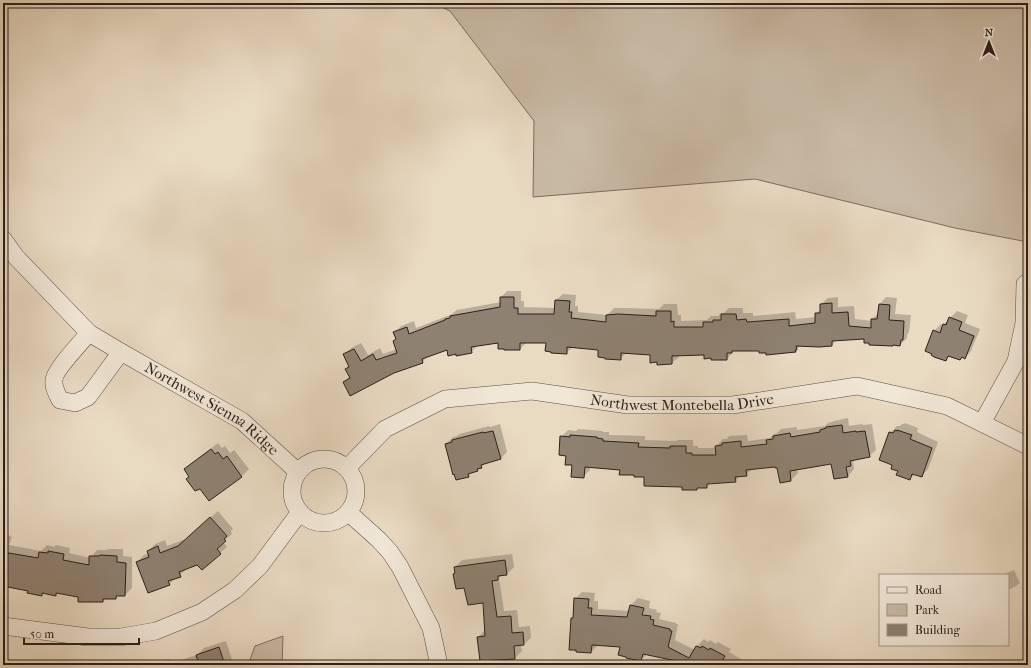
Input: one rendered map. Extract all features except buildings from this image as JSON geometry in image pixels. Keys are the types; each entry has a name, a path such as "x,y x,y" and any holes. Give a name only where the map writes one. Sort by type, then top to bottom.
{"street":[{"name":"Northwest Sienna Ridge","path":"3,239 16,257 89,333 242,421 298,472"},
{"path":"982,423 1016,361 1024,323 1025,284"},
{"path":"89,333 66,360 53,379 55,390 60,400 75,403 88,397 121,352"},
{"name":"Northwest Montebella Drive","path":"347,468 385,429 445,399 532,391 628,405 733,405 857,386 947,406 1028,446"},
{"path":"316,459 327,459 338,462 347,468 353,476 357,486 356,496 349,513 338,520 328,523 308,519 300,512 294,503 292,492 294,481 298,472 306,464 316,459"},
{"path":"3,626 88,637 121,637 156,630 202,612 235,590 260,566 300,512"},
{"path":"349,513 379,540 390,552 400,567 431,628 439,665"}],"green space":[{"path":"433,3 1028,3 1028,242 955,228 755,179 533,197 534,121 450,11"},
{"path":"283,636 282,665 248,665 255,646"}]}
